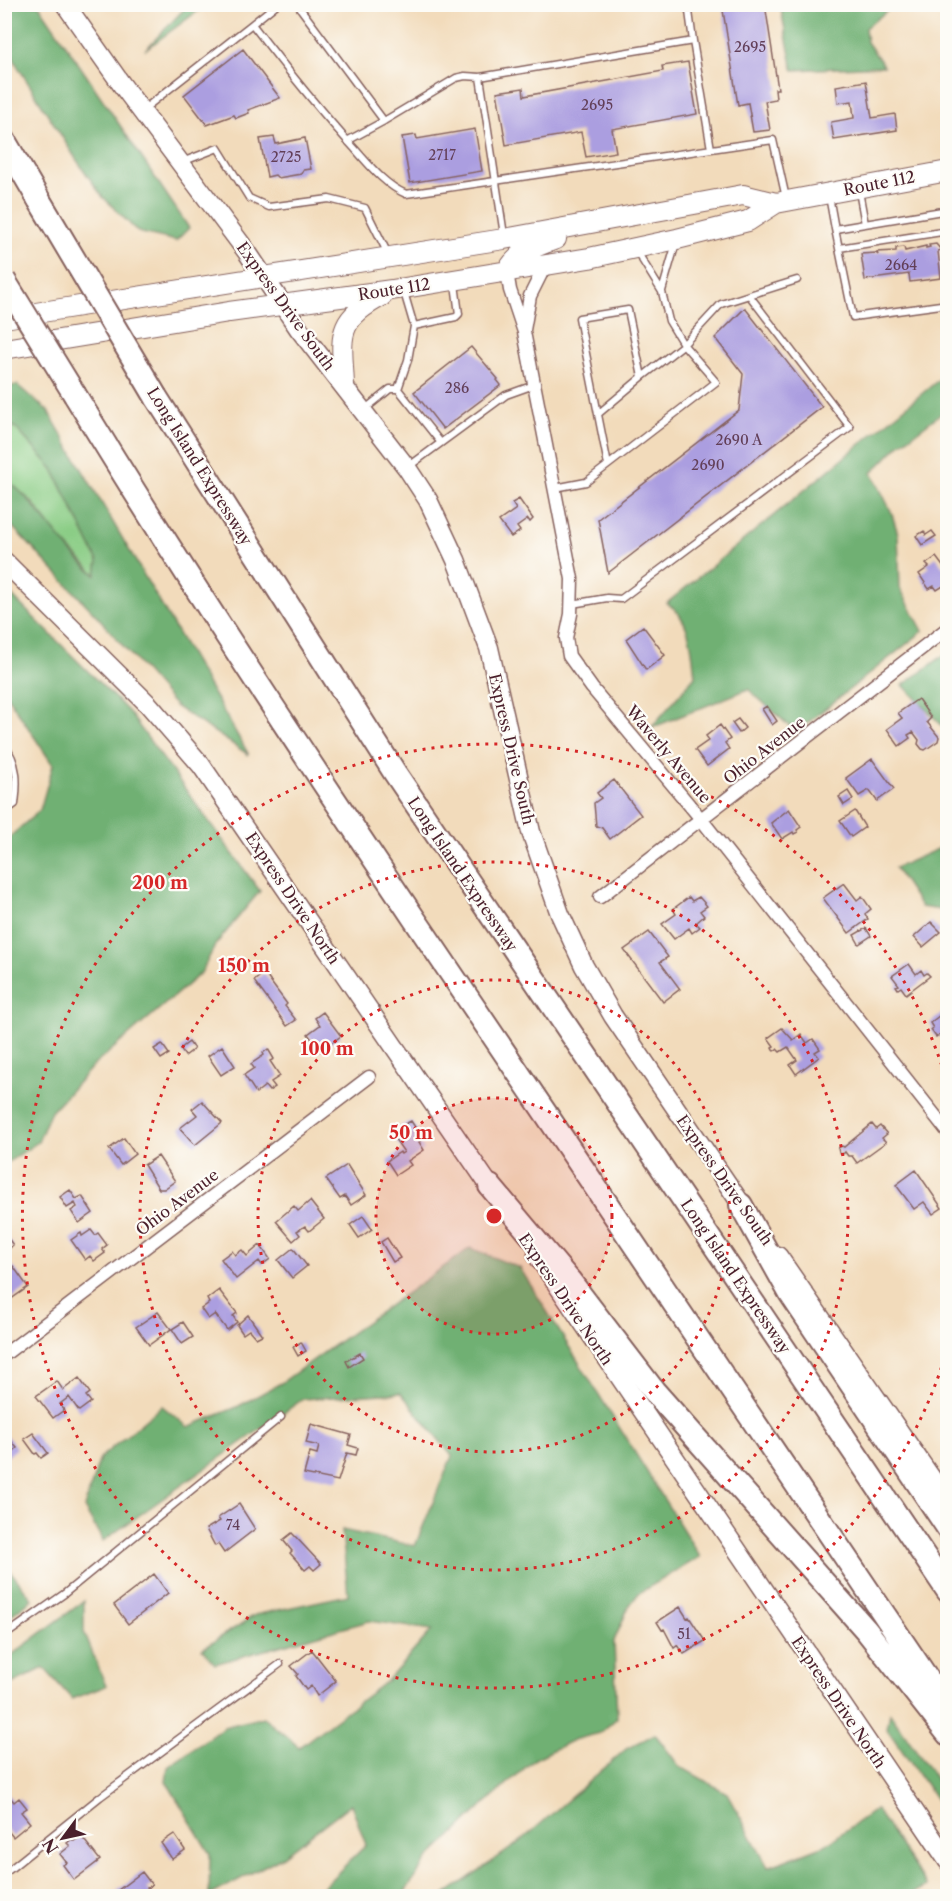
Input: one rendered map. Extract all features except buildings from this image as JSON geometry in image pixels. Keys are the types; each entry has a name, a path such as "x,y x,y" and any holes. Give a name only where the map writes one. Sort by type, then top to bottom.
{"highway":[{"name":"Long Island Expressway","path":"4,140 156,397 395,772 948,1591"},
{"path":"4,280 187,577 249,671 502,1050 948,1708"},
{"path":"490,1186 569,1280 654,1391 866,1629 948,1734"},
{"path":"741,1205 790,1293 948,1528"}],"main road":[{"name":"Express Drive South","path":"65,4 264,277 299,329 364,410 428,500 480,621 499,686 531,832 560,914 603,1000 741,1205 801,1285 948,1502"},
{"name":"Route 112","path":"4,349 229,312 398,290 545,266 677,239 748,221 781,202 948,171"},
{"name":"Route 112","path":"4,318 504,239 742,195 781,202"},
{"path":"507,272 522,253 600,222"},
{"path":"344,385 342,342 346,326 361,308 398,290"},
{"name":"Express Drive North","path":"4,561 149,705 201,765 948,1861"}],"street":[{"name":"Waverly Avenue","path":"524,332 530,296 545,266"},
{"name":"Waverly Avenue","path":"507,272 510,290 524,332 572,579 566,638 569,656 592,688 702,819 948,1132"},
{"name":"Ohio Avenue","path":"600,897 948,628"},
{"name":"Ohio Avenue","path":"4,1354 369,1077"}],"lane":[{"path":"141,111 277,4"},
{"path":"297,4 384,122"},
{"path":"688,4 711,149"},
{"path":"252,24 319,110 347,141 380,176 396,190 406,194 773,140 781,202"},
{"path":"347,141 384,122 456,78 480,77 693,40"},
{"path":"480,77 504,239"},
{"path":"180,163 218,148 249,198 269,207 329,198 365,208 390,257"},
{"path":"858,187 865,224"},
{"path":"828,193 853,317 948,304"},
{"path":"835,230 948,210"},
{"path":"839,248 948,231"},
{"path":"662,292 677,239"},
{"path":"554,489 586,482 716,382 683,345 669,321 662,292 635,248"},
{"path":"414,326 456,317 459,314 454,280"},
{"path":"598,414 683,345 721,304 797,280"},
{"path":"398,290 414,326 408,360 398,389"},
{"path":"571,604 621,598 850,427 749,295"},
{"path":"608,465 579,318 628,310 642,378"},
{"path":"407,468 506,395 534,385"},
{"path":"364,410 390,389 398,389"},
{"path":"398,389 441,443"},
{"path":"4,744 13,756 17,787 15,804 4,812"},
{"path":"4,1636 64,1594 281,1417"},
{"path":"4,1874 100,1797 280,1664"}],"green space":[{"path":"4,5 39,5 189,228 176,241 138,232 102,196 18,67 5,41"},
{"path":"188,5 206,5 145,50"},
{"path":"780,5 895,5 865,28 867,42 884,66 793,70"},
{"path":"947,373 947,409 898,446 872,473 891,511 898,534 900,588 923,631 796,732 748,689 651,728 695,676 686,626 675,609 667,603"},
{"path":"17,385 48,411 249,755 175,706 97,616 5,519 5,478 29,501 83,564 96,575 98,561 53,469 15,427 5,424 5,387"},
{"path":"5,424 15,427 53,469 98,561 96,575 61,540 33,503 5,478"},
{"path":"4,588 128,711 260,891 216,944 201,973 93,1066 50,1113 38,1142 5,1164 5,841 40,810 53,765 5,693"},
{"path":"947,653 947,731 903,685"},
{"path":"947,845 947,911 921,907 895,868"},
{"path":"470,1248 520,1268 700,1557 639,1593 629,1606 614,1641 617,1718 600,1733 573,1740 535,1759 427,1860 402,1896 314,1896 366,1845 351,1804 283,1856 209,1896 210,1854 166,1781 168,1767 224,1727 263,1717 299,1747 388,1680 432,1630 369,1621 215,1664 202,1649 255,1615 348,1595 342,1530 415,1546 452,1456 401,1393 303,1399 103,1541 84,1508 100,1458 162,1406 188,1427 237,1407 281,1383"},
{"path":"5,1564 32,1599 4,1620"},
{"path":"84,1601 84,1632 106,1686 72,1699 44,1668 5,1687 5,1660"},
{"path":"890,1713 947,1795 947,1815 887,1729"},
{"path":"655,1734 679,1766 727,1793 768,1867 825,1845 876,1809 927,1886 909,1896 666,1896 662,1892 655,1896 443,1896 521,1841 626,1749"}]}
